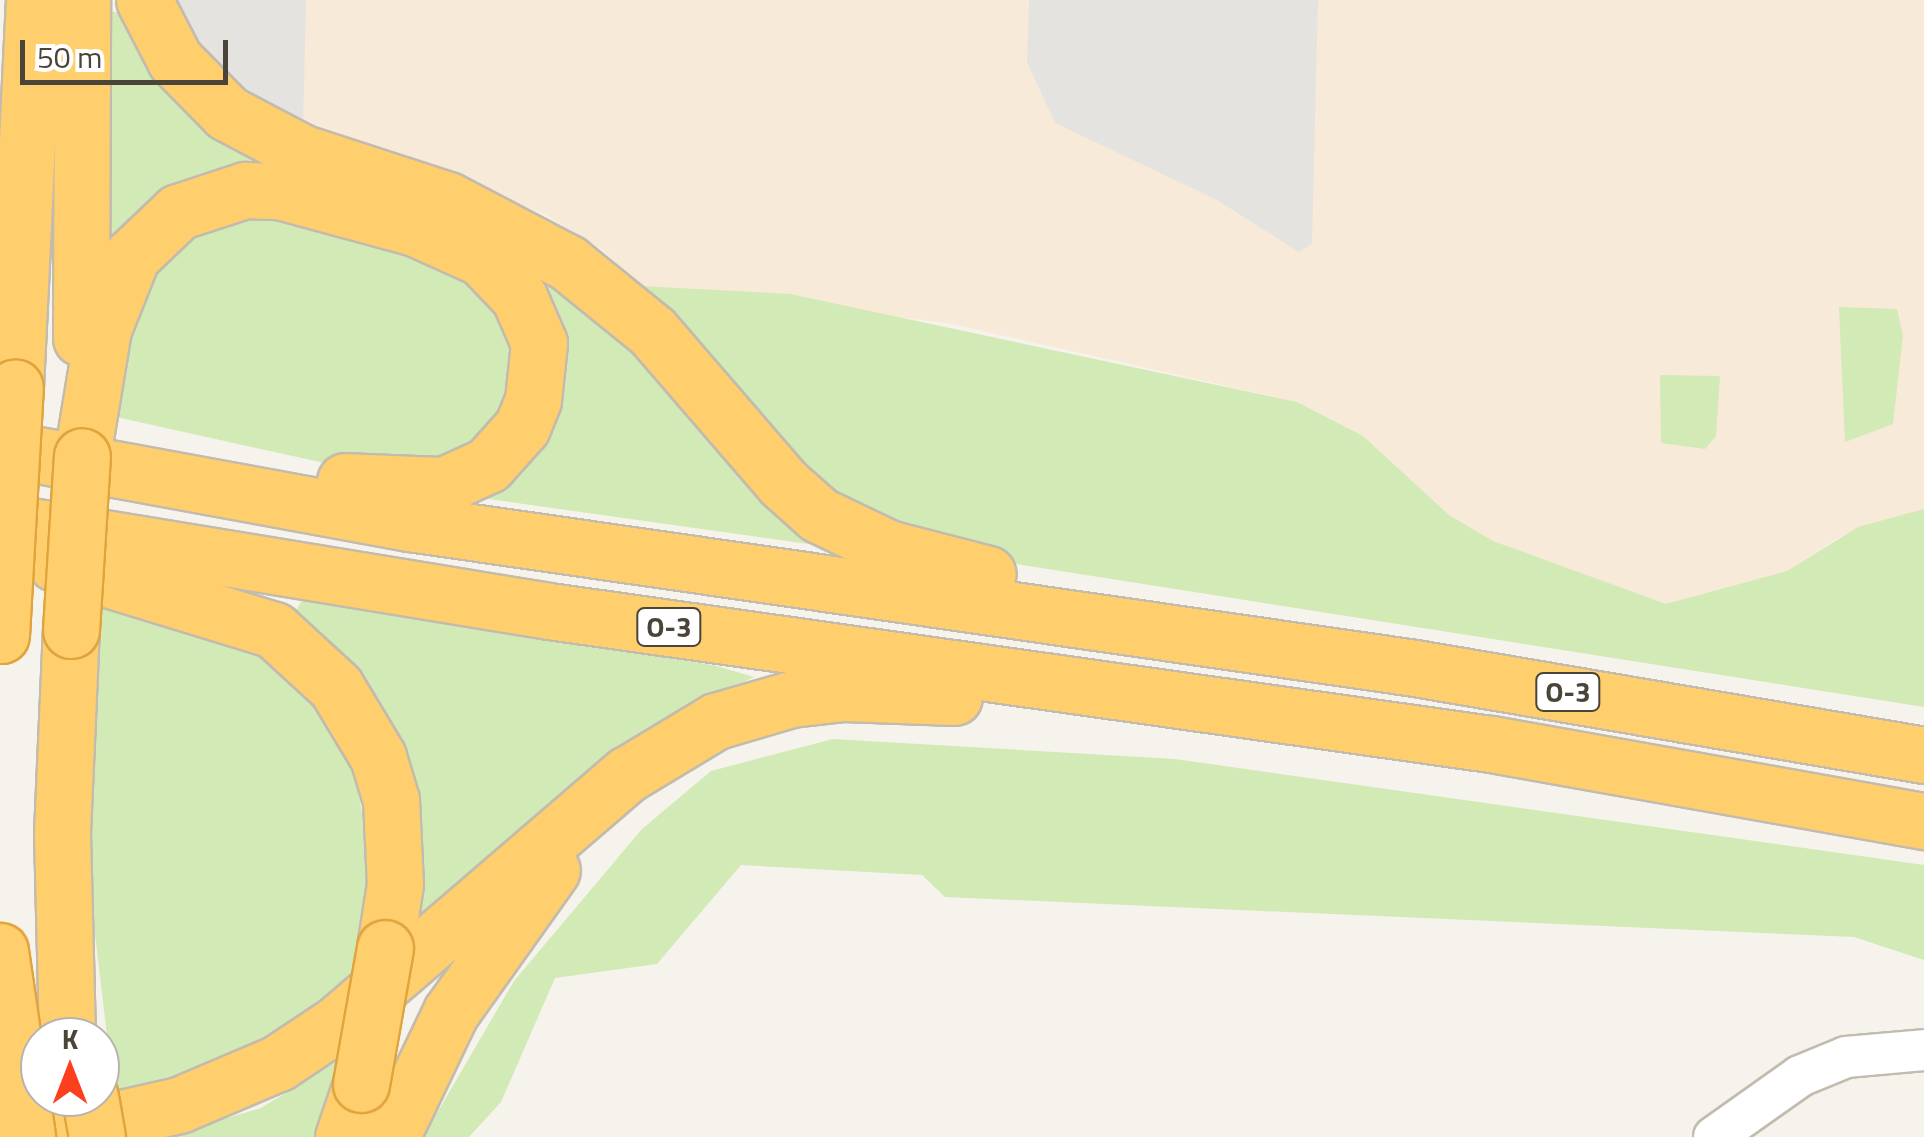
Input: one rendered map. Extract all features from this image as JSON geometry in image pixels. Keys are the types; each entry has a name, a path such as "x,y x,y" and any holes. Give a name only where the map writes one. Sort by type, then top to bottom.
{"highway":[{"path":"0,646 34,0"},
{"path":"68,1017 62,833 82,456 82,0"},
{"path":"144,0 175,60 227,113 303,153 448,200 568,263 609,294 691,370 783,483 819,515 888,548 1123,606 1212,638"},
{"path":"82,456 113,290 154,230 211,198 279,191 415,228 501,273 530,318 538,343 533,400 505,452 469,476 444,485 224,473 146,476"},
{"name":"O-3","path":"0,448 410,523 1697,712 1924,755"},
{"name":"O-3","path":"0,521 549,610 1341,721 1924,821"},
{"path":"0,532 58,566 170,594 274,630 308,656 356,714 391,800 396,842 386,948 361,1084 342,1137"},
{"path":"0,1116 64,1123 121,1118 179,1106 278,1062 338,1024 628,774 716,721 792,699 844,693 1341,721"},
{"path":"391,1137 460,998 628,774"},
{"path":"0,951 27,1137"},
{"path":"67,966 76,1017"}],"street":[{"path":"1714,1137 1800,1076 1846,1057 1924,1050"}],"shaded area":[{"path":"170,0 1924,0 1924,509 1841,536 1787,571 1747,586 1666,604 1639,599 1493,541 1449,515 1363,436 1297,402 947,323 639,286 604,251 541,212 303,130"},
{"path":"170,0 306,0 303,130 223,85"},
{"path":"1029,0 1318,0 1312,244 1299,252 1217,200 1055,123 1027,62"}],"green space":[{"path":"106,10 120,13 278,158 106,266"},
{"path":"257,219 308,226 444,266 474,280 512,326 519,389 458,463 329,464 116,417 135,301 180,246 231,221"},
{"path":"539,274 590,303 822,546 467,496 555,315"},
{"path":"639,286 790,294 1297,402 1363,436 1449,515 1493,541 1666,604 1787,571 1858,527 1924,509 1924,707 966,556 866,520 791,458 729,375"},
{"path":"1839,307 1897,309 1903,335 1893,424 1845,442"},
{"path":"1660,375 1720,376 1716,436 1705,449 1661,443"},
{"path":"303,599 713,665 754,677 629,740 403,931 350,667 295,612"},
{"path":"102,600 259,648 316,696 355,771 370,862 350,984 259,1046 209,1068 120,1093 120,1017 105,1017 90,892 89,789"},
{"path":"833,739 1175,759 1924,865 1924,960 1854,937 945,897 922,875 741,865 657,964 555,978 501,1102 469,1137 423,1137 514,981 642,829 711,771"},
{"path":"341,1059 321,1137 163,1137 261,1108"}]}
